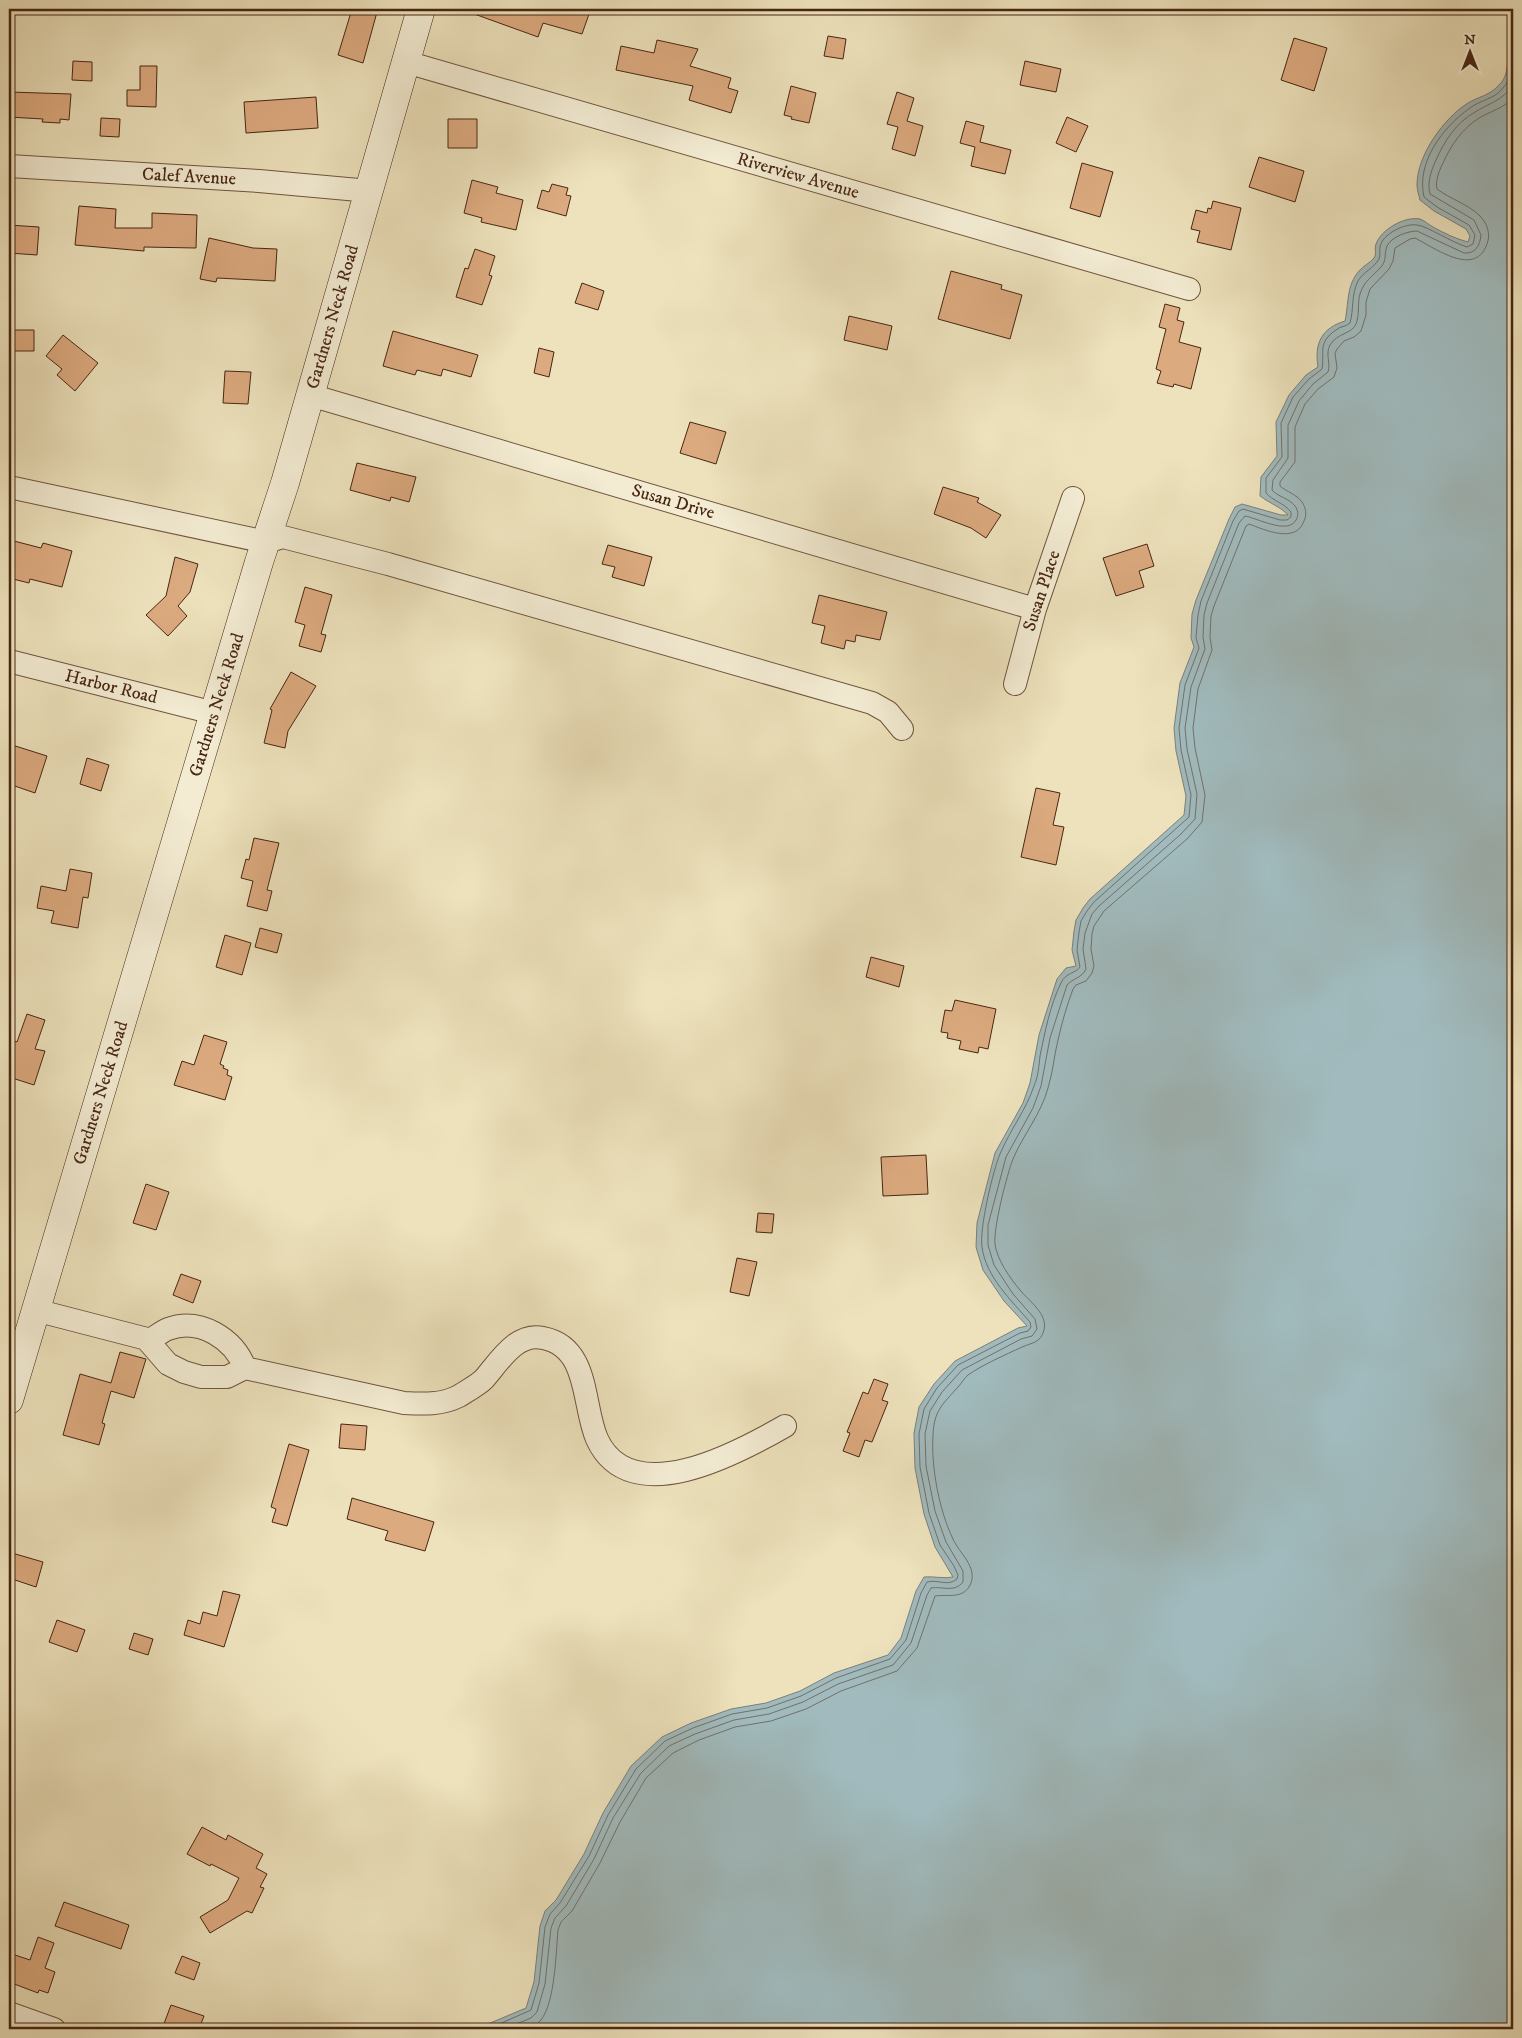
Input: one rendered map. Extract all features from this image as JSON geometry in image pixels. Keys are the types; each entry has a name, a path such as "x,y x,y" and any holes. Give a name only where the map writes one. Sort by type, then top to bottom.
{"street":[{"name":"Gardners Neck Road","path":"9,1400 310,395 421,9"},
{"name":"Riverview Avenue","path":"406,62 1189,289"},
{"name":"Calef Avenue","path":"9,166 259,181 370,191"},
{"name":"Susan Drive","path":"310,395 1035,609"},
{"path":"9,487 266,542 282,537 388,564 872,703 888,712 902,729"},
{"name":"Susan Place","path":"1015,684 1035,609 1073,498"},
{"name":"Harbor Road","path":"9,661 214,713"},
{"path":"36,1310 146,1339 168,1364 184,1372 201,1377 227,1377 245,1368 404,1403 427,1404 445,1402 459,1396 483,1380 502,1356 516,1344 533,1337 544,1338 568,1351 578,1366 584,1382 591,1422 604,1452 618,1465 637,1473 655,1475 703,1465 747,1448 785,1426"},
{"path":"148,1341 169,1329 191,1326 210,1330 231,1345 240,1356 245,1368"},
{"path":"9,2013 54,2029"}],"water":[{"path":"1513,53 1513,2029 476,2029 526,2008 534,1982 540,1926 545,1911 556,1900 584,1854 603,1813 631,1766 662,1737 691,1723 731,1709 766,1703 800,1691 834,1673 888,1655 901,1638 916,1591 924,1577 953,1577 935,1547 924,1514 915,1468 914,1433 919,1407 934,1384 955,1361 1018,1328 1027,1326 1004,1301 983,1270 976,1247 977,1223 995,1153 1023,1103 1030,1083 1039,1035 1057,979 1066,968 1076,966 1072,950 1076,920 1090,899 1184,815 1186,796 1176,751 1174,728 1180,683 1194,647 1191,638 1192,614 1196,600 1229,519 1235,507 1242,504 1281,515 1288,515 1260,496 1261,477 1277,456 1276,422 1289,395 1306,375 1318,367 1317,351 1325,332 1345,321 1352,283 1359,271 1374,258 1376,244 1383,234 1400,222 1420,219 1446,234 1468,242 1470,236 1466,229 1434,211 1420,200 1417,187 1418,173 1427,150 1441,128 1468,103 1491,92 1501,83 1506,73 1508,58"}],"building":[{"path":"352,9 365,9 377,12 363,63 338,55"},
{"path":"466,9 573,9 589,14 582,34 543,23 538,37 466,11"},
{"path":"828,36 846,39 843,59 824,56"},
{"path":"1294,38 1327,48 1314,91 1281,80"},
{"path":"657,40 698,49 690,66 731,78 728,88 738,91 731,113 689,100 693,86 616,70 621,46 654,53"},
{"path":"73,61 92,62 92,81 72,80"},
{"path":"1025,61 1061,69 1056,92 1020,85"},
{"path":"140,66 157,66 156,107 127,106 127,90 140,90"},
{"path":"791,86 816,93 809,123 791,119 792,117 784,115"},
{"path":"9,92 71,94 69,120 60,119 60,123 42,122 43,119 9,117"},
{"path":"897,92 914,98 907,121 923,126 915,156 892,149 898,127 887,124"},
{"path":"316,97 318,128 246,133 244,102"},
{"path":"1067,117 1088,126 1076,152 1056,143"},
{"path":"101,118 120,119 119,137 100,136"},
{"path":"448,119 477,119 477,148 448,148"},
{"path":"966,121 984,126 980,142 1011,150 1005,174 971,166 975,147 960,143"},
{"path":"1259,157 1304,171 1295,202 1249,187"},
{"path":"1082,163 1113,172 1100,217 1070,208"},
{"path":"472,180 498,187 496,193 523,200 516,230 481,222 482,218 464,213"},
{"path":"552,184 568,188 566,195 571,196 566,216 537,208 542,190 549,192"},
{"path":"1213,201 1241,208 1231,250 1197,242 1200,231 1191,229 1196,210 1207,213 1208,208 1211,209"},
{"path":"79,206 116,209 115,228 152,228 152,213 197,215 196,248 144,247 144,251 75,245"},
{"path":"9,225 39,227 37,255 9,253"},
{"path":"209,238 253,248 277,249 275,281 217,278 216,282 200,279"},
{"path":"475,249 495,256 489,275 492,276 482,305 456,297 465,268 468,269"},
{"path":"951,271 1002,285 1001,289 1022,295 1010,339 938,319"},
{"path":"582,283 604,291 598,310 575,303"},
{"path":"1165,304 1180,308 1177,320 1184,322 1179,342 1201,348 1191,389 1174,384 1173,387 1157,383 1161,371 1156,369 1166,329 1159,327"},
{"path":"849,316 892,326 887,350 844,340"},
{"path":"9,330 34,330 34,351 9,351"},
{"path":"393,331 478,355 471,377 443,369 441,376 417,370 415,375 383,366"},
{"path":"63,335 98,363 75,391 57,375 62,369 46,356"},
{"path":"539,348 554,352 549,377 534,373"},
{"path":"225,371 251,372 248,404 223,403"},
{"path":"690,422 726,432 716,464 680,453"},
{"path":"357,463 416,477 409,502 391,497 390,501 350,490"},
{"path":"943,487 979,498 977,502 1001,515 986,538 971,528 934,514"},
{"path":"14,541 41,548 43,543 72,551 62,587 30,579 29,583 9,578 9,562"},
{"path":"1147,544 1154,566 1139,571 1144,587 1116,596 1103,558"},
{"path":"608,545 652,557 644,586 612,577 615,567 602,564"},
{"path":"175,557 198,564 190,592 178,606 187,616 168,636 146,615 166,596"},
{"path":"305,587 332,595 321,634 326,635 321,652 299,646 305,625 295,622"},
{"path":"819,595 887,612 880,640 856,635 855,642 846,640 844,649 821,643 825,626 812,623"},
{"path":"291,672 316,686 288,731 285,748 264,743 272,710 270,709"},
{"path":"9,744 47,756 35,793 9,784"},
{"path":"87,758 109,765 101,791 80,784"},
{"path":"1036,788 1060,793 1053,825 1064,827 1056,865 1021,857"},
{"path":"254,838 279,843 267,890 272,891 267,911 247,906 253,881 241,878 246,859 249,860"},
{"path":"70,869 92,873 88,898 83,897 78,928 51,923 54,911 37,908 41,886 66,891"},
{"path":"260,928 282,934 277,953 255,947"},
{"path":"225,935 251,943 242,975 216,967"},
{"path":"871,957 904,966 899,987 866,977"},
{"path":"955,1000 996,1009 988,1049 979,1047 978,1053 959,1049 961,1041 947,1038 948,1033 941,1032 945,1010 952,1011"},
{"path":"27,1014 45,1020 35,1049 45,1051 34,1085 9,1077 9,1039 17,1042"},
{"path":"204,1035 227,1042 220,1064 228,1070 227,1075 232,1077 225,1100 174,1085 182,1061 194,1065"},
{"path":"926,1155 928,1194 883,1196 881,1157"},
{"path":"146,1184 169,1192 156,1230 133,1223"},
{"path":"758,1213 774,1214 772,1233 756,1232"},
{"path":"737,1258 757,1262 749,1296 730,1292"},
{"path":"181,1274 201,1281 193,1303 173,1295"},
{"path":"120,1352 146,1359 134,1398 111,1391 102,1423 105,1424 99,1445 63,1435 80,1374 111,1383"},
{"path":"874,1379 888,1384 882,1400 888,1402 872,1442 865,1440 859,1457 843,1451 850,1433 847,1432 863,1392 868,1394"},
{"path":"341,1424 367,1426 365,1450 339,1448"},
{"path":"289,1444 309,1450 287,1526 272,1522 276,1509 271,1507"},
{"path":"352,1498 434,1522 425,1551 385,1540 388,1531 347,1519"},
{"path":"12,1553 43,1562 36,1587 9,1578 9,1564"},
{"path":"223,1591 240,1595 224,1647 184,1635 188,1620 200,1624 203,1612 217,1616"},
{"path":"57,1620 85,1630 77,1652 49,1642"},
{"path":"134,1633 153,1639 148,1655 129,1649"},
{"path":"202,1827 226,1840 228,1835 263,1854 256,1868 267,1874 260,1887 264,1888 252,1913 247,1911 210,1933 200,1917 228,1900 239,1878 187,1854"},
{"path":"64,1902 129,1925 121,1949 55,1926"},
{"path":"38,1937 54,1943 45,1968 55,1972 48,1993 39,1990 38,1993 9,1982 9,1953 30,1960"},
{"path":"182,1956 200,1963 194,1980 175,1973"},
{"path":"171,2005 204,2016 199,2029 162,2029"}]}
